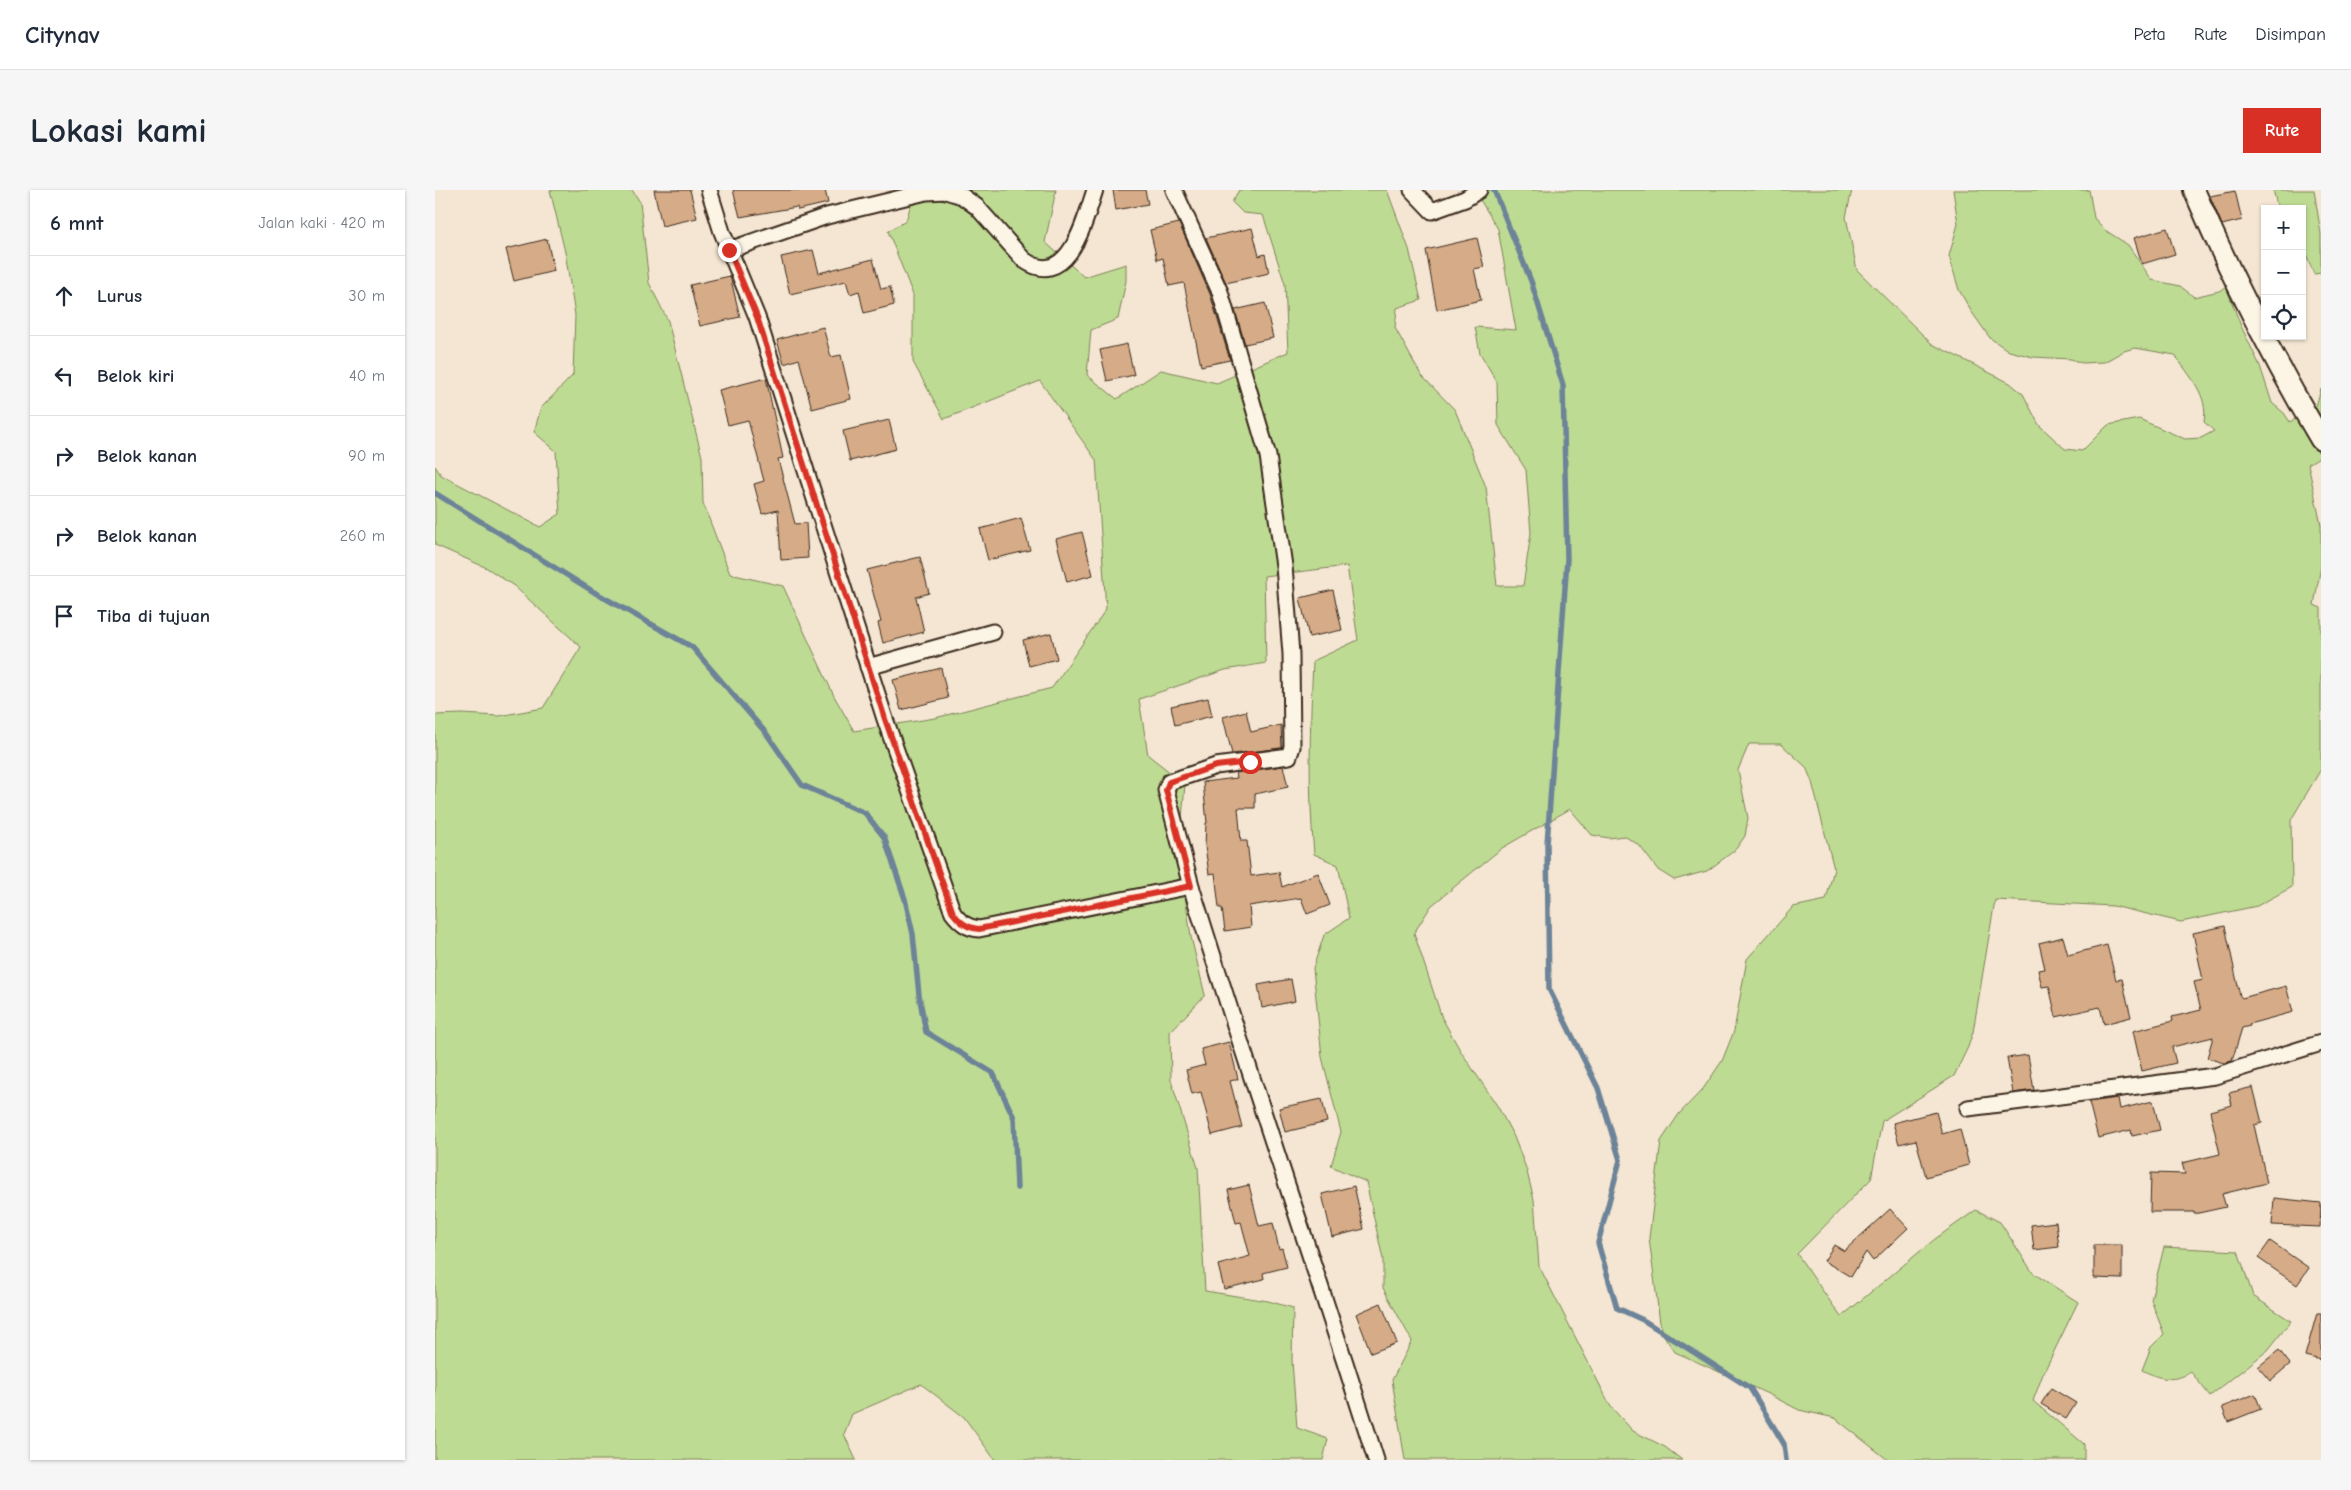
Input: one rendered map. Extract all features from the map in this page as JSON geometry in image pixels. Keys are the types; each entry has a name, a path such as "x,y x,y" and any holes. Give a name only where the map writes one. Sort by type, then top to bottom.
{"street":[{"path":"709,190 729,250 757,317 868,667 953,913 959,922 979,929 1191,886"},
{"path":"729,250 827,216 926,192 946,191 962,196 977,207 1024,260 1032,266 1047,269 1057,265 1069,252 1082,230 1095,190"},
{"path":"1174,190 1220,292 1269,456 1284,566 1291,654 1292,747 1289,756 1216,766 1169,782 1166,790 1191,886 1377,1460"},
{"path":"1412,190 1432,211 1477,192"},
{"path":"2194,190 2269,350 2321,440"},
{"path":"868,667 993,632"},
{"path":"1968,1108 2215,1076 2321,1043"}],"green space":[{"path":"550,190 632,190 640,202 649,283 668,321 702,457 703,503 730,574 783,586 834,696 854,731 935,718 1052,688 1106,609 1096,460 1040,381 944,419 913,362 913,295 888,231 906,221 915,190 1056,190 1045,242 1084,277 1126,264 1126,281 1118,319 1091,330 1087,375 1117,399 1161,370 1217,383 1288,352 1285,284 1263,215 1243,213 1232,202 1239,190 1387,190 1409,249 1421,300 1397,308 1395,328 1421,375 1455,410 1486,487 1497,586 1523,586 1531,533 1526,470 1498,425 1497,382 1480,353 1475,327 1516,330 1498,229 1474,190 1852,190 1846,217 1857,270 1932,344 2010,383 2023,394 2039,425 2065,449 2082,451 2108,425 2139,419 2185,439 2201,438 2214,431 2204,422 2204,403 2197,386 2175,355 2135,348 2124,351 2104,362 2082,363 2071,359 2033,357 2009,351 1990,338 1959,290 1949,256 1958,224 1953,190 2089,190 2094,218 2105,230 2128,245 2152,280 2180,286 2194,297 2219,291 2226,287 2241,326 2260,366 2272,403 2284,413 2290,422 2316,406 2321,389 2321,456 2308,464 2321,525 2321,566 2314,605 2321,608 2321,769 2291,820 2292,887 2257,906 2181,922 2113,906 1995,900 1973,1032 1954,1076 1882,1121 1871,1179 1797,1254 1841,1317 1935,1239 1976,1210 2000,1222 2033,1273 2078,1302 2043,1374 2033,1401 2084,1444 2084,1460 1888,1460 1835,1418 1799,1410 1675,1352 1666,1339 1660,1323 1649,1238 1661,1141 1679,1114 1703,1089 1722,1061 1734,1031 1747,959 1793,907 1826,900 1834,869 1812,782 1806,767 1781,744 1749,744 1738,770 1748,818 1745,836 1735,850 1707,871 1674,880 1658,870 1639,845 1624,836 1609,838 1592,835 1570,809 1502,848 1431,906 1414,933 1442,1018 1460,1050 1498,1107 1514,1137 1526,1168 1534,1200 1539,1266 1611,1407 1633,1431 1665,1447 1682,1460 1405,1460 1392,1380 1412,1341 1383,1288 1383,1259 1366,1182 1331,1166 1341,1132 1322,1057 1313,968 1324,935 1349,918 1338,865 1314,854 1310,782 1313,661 1358,640 1347,566 1264,576 1266,663 1225,670 1139,699 1148,755 1185,784 1179,853 1191,937 1205,995 1170,1032 1171,1080 1198,1168 1205,1291 1268,1301 1293,1308 1292,1361 1297,1428 1328,1439 1323,1460 995,1460 964,1417 921,1384 852,1414 844,1434 856,1460 435,1460 435,715 499,716 543,708 581,647 514,586 487,568 435,545 435,466 441,475 540,527 560,514 556,451 534,432 541,408 573,375 575,315 565,252"},
{"path":"2273,190 2314,190 2321,234 2321,273 2314,274 2306,254 2306,205 2277,205"},
{"path":"2164,1247 2238,1251 2253,1296 2291,1321 2268,1350 2210,1396 2191,1372 2172,1379 2155,1376 2142,1370 2151,1347 2164,1334 2151,1300"}],"building":[{"path":"654,190 690,190 697,218 662,226"},
{"path":"733,190 825,190 828,203 798,210 797,207 740,217"},
{"path":"1113,190 1145,190 1148,204 1116,210"},
{"path":"2235,191 2242,220 2222,225 2210,196"},
{"path":"1179,223 1210,294 1230,360 1201,366 1184,283 1169,286 1163,258 1157,260 1150,230"},
{"path":"1252,228 1259,256 1265,254 1269,273 1226,283 1206,238"},
{"path":"2167,228 2175,254 2142,264 2134,238"},
{"path":"1477,238 1484,267 1474,269 1481,300 1437,310 1426,250"},
{"path":"547,239 554,271 514,281 506,249"},
{"path":"813,250 819,273 873,259 881,289 890,287 894,305 864,313 859,291 850,294 846,281 790,294 781,257"},
{"path":"730,276 740,317 700,326 690,285"},
{"path":"1265,303 1273,338 1245,344 1235,310"},
{"path":"823,327 831,357 841,355 851,399 812,409 799,359 784,364 777,340"},
{"path":"1127,344 1134,375 1107,381 1100,350"},
{"path":"766,378 783,458 778,459 795,524 806,523 808,558 781,560 778,510 762,514 754,484 764,481 748,420 728,425 719,390"},
{"path":"889,420 896,449 850,461 843,431"},
{"path":"1021,518 1030,550 988,560 980,529"},
{"path":"1082,532 1093,575 1067,582 1056,539"},
{"path":"920,557 929,593 916,597 924,632 883,643 878,623 881,622 867,570"},
{"path":"1333,590 1342,630 1309,637 1300,598"},
{"path":"1051,633 1057,659 1029,666 1023,640"},
{"path":"941,668 948,698 901,710 893,680"},
{"path":"1208,698 1212,716 1175,725 1171,706"},
{"path":"1246,711 1251,732 1281,725 1282,748 1232,754 1223,717"},
{"path":"1283,766 1288,787 1255,794 1255,808 1238,808 1241,841 1247,841 1251,876 1279,872 1282,887 1318,873 1330,905 1307,914 1301,898 1249,906 1251,927 1225,931 1222,908 1219,908 1215,873 1209,874 1205,846 1207,823 1203,782 1237,778 1236,773"},
{"path":"2225,926 2240,996 2242,998 2286,986 2293,1012 2249,1024 2250,1026 2242,1028 2232,1061 2224,1063 2207,1058 2213,1037 2172,1047 2176,1063 2142,1071 2133,1031 2173,1021 2172,1017 2201,1010 2194,982 2203,980 2193,933"},
{"path":"2063,937 2068,955 2107,945 2116,980 2122,979 2131,1017 2104,1024 2100,1007 2056,1017 2049,986 2042,987 2038,970 2045,969 2039,943"},
{"path":"1291,979 1295,1001 1262,1008 1258,985"},
{"path":"1229,1042 1238,1079 1230,1081 1242,1127 1212,1135 1201,1092 1192,1094 1186,1070 1205,1065 1201,1049"},
{"path":"2028,1055 2034,1090 2013,1093 2007,1058"},
{"path":"2253,1087 2262,1123 2254,1125 2267,1183 2222,1194 2226,1207 2194,1214 2194,1212 2150,1212 2151,1173 2185,1174 2182,1163 2220,1154 2210,1111 2232,1105 2229,1093"},
{"path":"2118,1098 2120,1109 2153,1101 2160,1130 2132,1136 2131,1130 2098,1138 2089,1102"},
{"path":"1322,1099 1327,1122 1285,1132 1279,1108"},
{"path":"1936,1112 1942,1134 1960,1129 1969,1165 1926,1177 1916,1140 1899,1144 1893,1123"},
{"path":"1249,1185 1259,1226 1273,1223 1279,1249 1282,1248 1287,1267 1263,1273 1264,1279 1224,1289 1218,1265 1250,1256 1241,1222 1236,1223 1228,1190"},
{"path":"1354,1186 1364,1229 1332,1237 1322,1194"},
{"path":"2274,1198 2321,1203 2320,1227 2272,1225"},
{"path":"1890,1209 1908,1228 1873,1261 1866,1252 1851,1277 1824,1261 1834,1245 1844,1251"},
{"path":"2056,1222 2059,1247 2034,1250 2031,1225"},
{"path":"2270,1241 2309,1268 2297,1285 2258,1258"},
{"path":"2094,1245 2122,1245 2122,1279 2094,1278"},
{"path":"1381,1303 1397,1343 1371,1353 1356,1314"},
{"path":"2317,1313 2321,1313 2321,1360 2305,1356"},
{"path":"2279,1350 2290,1364 2270,1381 2258,1367"},
{"path":"2051,1388 2076,1403 2066,1419 2041,1404"},
{"path":"2255,1394 2261,1409 2228,1422 2222,1407"}],"waterway":[{"path":"1494,190 1531,281 1563,385 1567,559 1547,844 1549,989 1598,1088 1620,1160 1598,1243 1617,1308 1643,1320 1750,1388 1784,1444 1786,1460"},
{"path":"435,493 594,592 692,647 766,733 802,785 865,813 884,837 905,899 913,934 919,995 926,1032 993,1073 1014,1118 1017,1188"}],"route":[{"path":"729,250 757,317 885,719 953,913 959,922 979,929 1191,886 1166,790 1169,782 1216,766 1250,762"}]}
